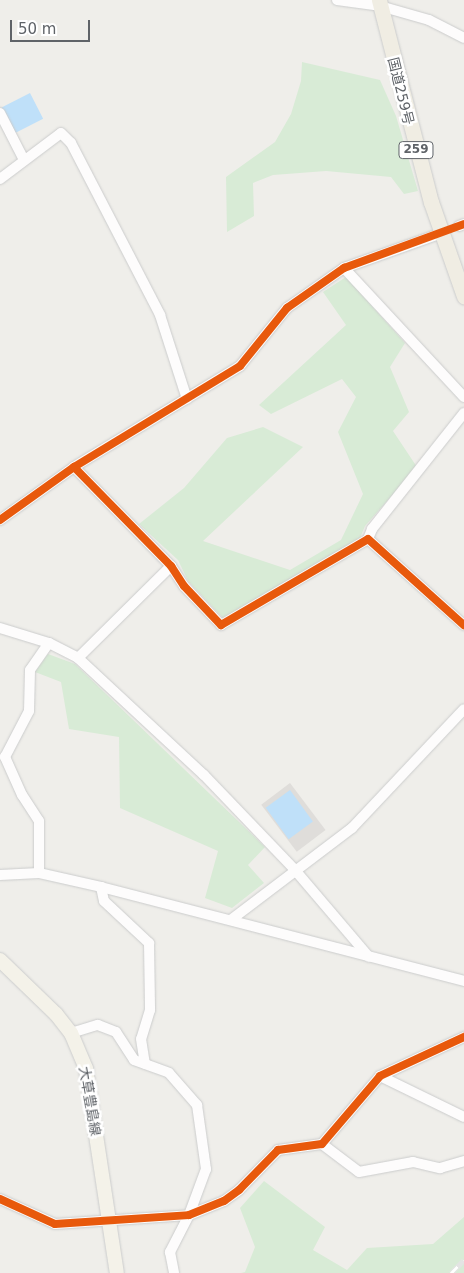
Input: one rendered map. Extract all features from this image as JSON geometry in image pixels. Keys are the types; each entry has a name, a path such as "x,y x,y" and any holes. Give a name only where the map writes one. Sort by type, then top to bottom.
{"highway":[{"name":"国道259号","path":"379,3 431,202 464,296"}],"main road":[{"name":"大草豊島線","path":"0,960 28,983 71,1033 86,1069 117,1273"}],"street":[{"path":"337,0 379,3 429,20 464,38"},
{"path":"0,113 24,160"},
{"path":"0,179 61,133 71,143 160,315 187,399"},
{"path":"0,520 74,468 240,366 288,308 344,268 436,236"},
{"path":"344,268 464,397"},
{"path":"74,468 170,566 184,586 221,625 368,539 372,529 464,413"},
{"path":"368,539 464,626"},
{"path":"78,658 170,566"},
{"path":"0,628 49,643 78,658 204,775 295,870 368,957"},
{"path":"39,873 39,821 22,795 5,758 29,711 30,670 49,643"},
{"path":"232,919 352,828 464,709"},
{"path":"0,875 39,873 102,887 183,910 232,919 368,957 464,981"},
{"path":"102,887 104,901 149,943 150,1010 141,1039 145,1064"},
{"path":"71,1033 98,1025 116,1032 134,1060 169,1073 197,1105 206,1169 189,1215 170,1252 174,1273"},
{"path":"0,1198 54,1224 110,1223 189,1215 224,1201 239,1190 278,1150 322,1144 380,1076 464,1038"},
{"path":"380,1076 464,1117"},
{"path":"322,1144 359,1172 412,1162 440,1168 464,1161"}],"shaded area":[{"path":"290,783 326,830 297,852 261,805"}],"green space":[{"path":"302,62 380,80 396,116 418,191 404,194 391,177 326,171 273,175 253,183 254,216 227,232 226,177 275,142 291,114 301,81"},
{"path":"346,277 405,343 390,367 409,412 393,431 417,467 365,526 360,538 223,618 188,581 178,560 139,524 184,488 227,438 263,427 303,447 203,541 290,570 341,540 363,494 338,432 356,397 342,379 271,414 259,405 346,325 323,292"},
{"path":"48,654 75,664 265,847 248,865 264,883 232,908 205,898 218,851 120,808 119,737 69,729 61,682 35,672"},
{"path":"264,1181 325,1227 313,1250 347,1270 367,1248 433,1244 464,1217 464,1273 241,1273 245,1272 255,1247 240,1208"}],"water":[{"path":"30,93 43,119 15,133 1,108"},
{"path":"290,790 313,822 289,839 266,808"}],"railway":[{"path":"451,1273 464,1260"}],"cycle path":[{"path":"0,520 74,467 240,366 287,308 344,268 464,224"},
{"path":"74,467 171,566 184,586 221,625 368,539 464,625"},
{"path":"0,1199 55,1224 189,1215 224,1201 239,1190 278,1150 322,1144 380,1076 464,1037"}]}
